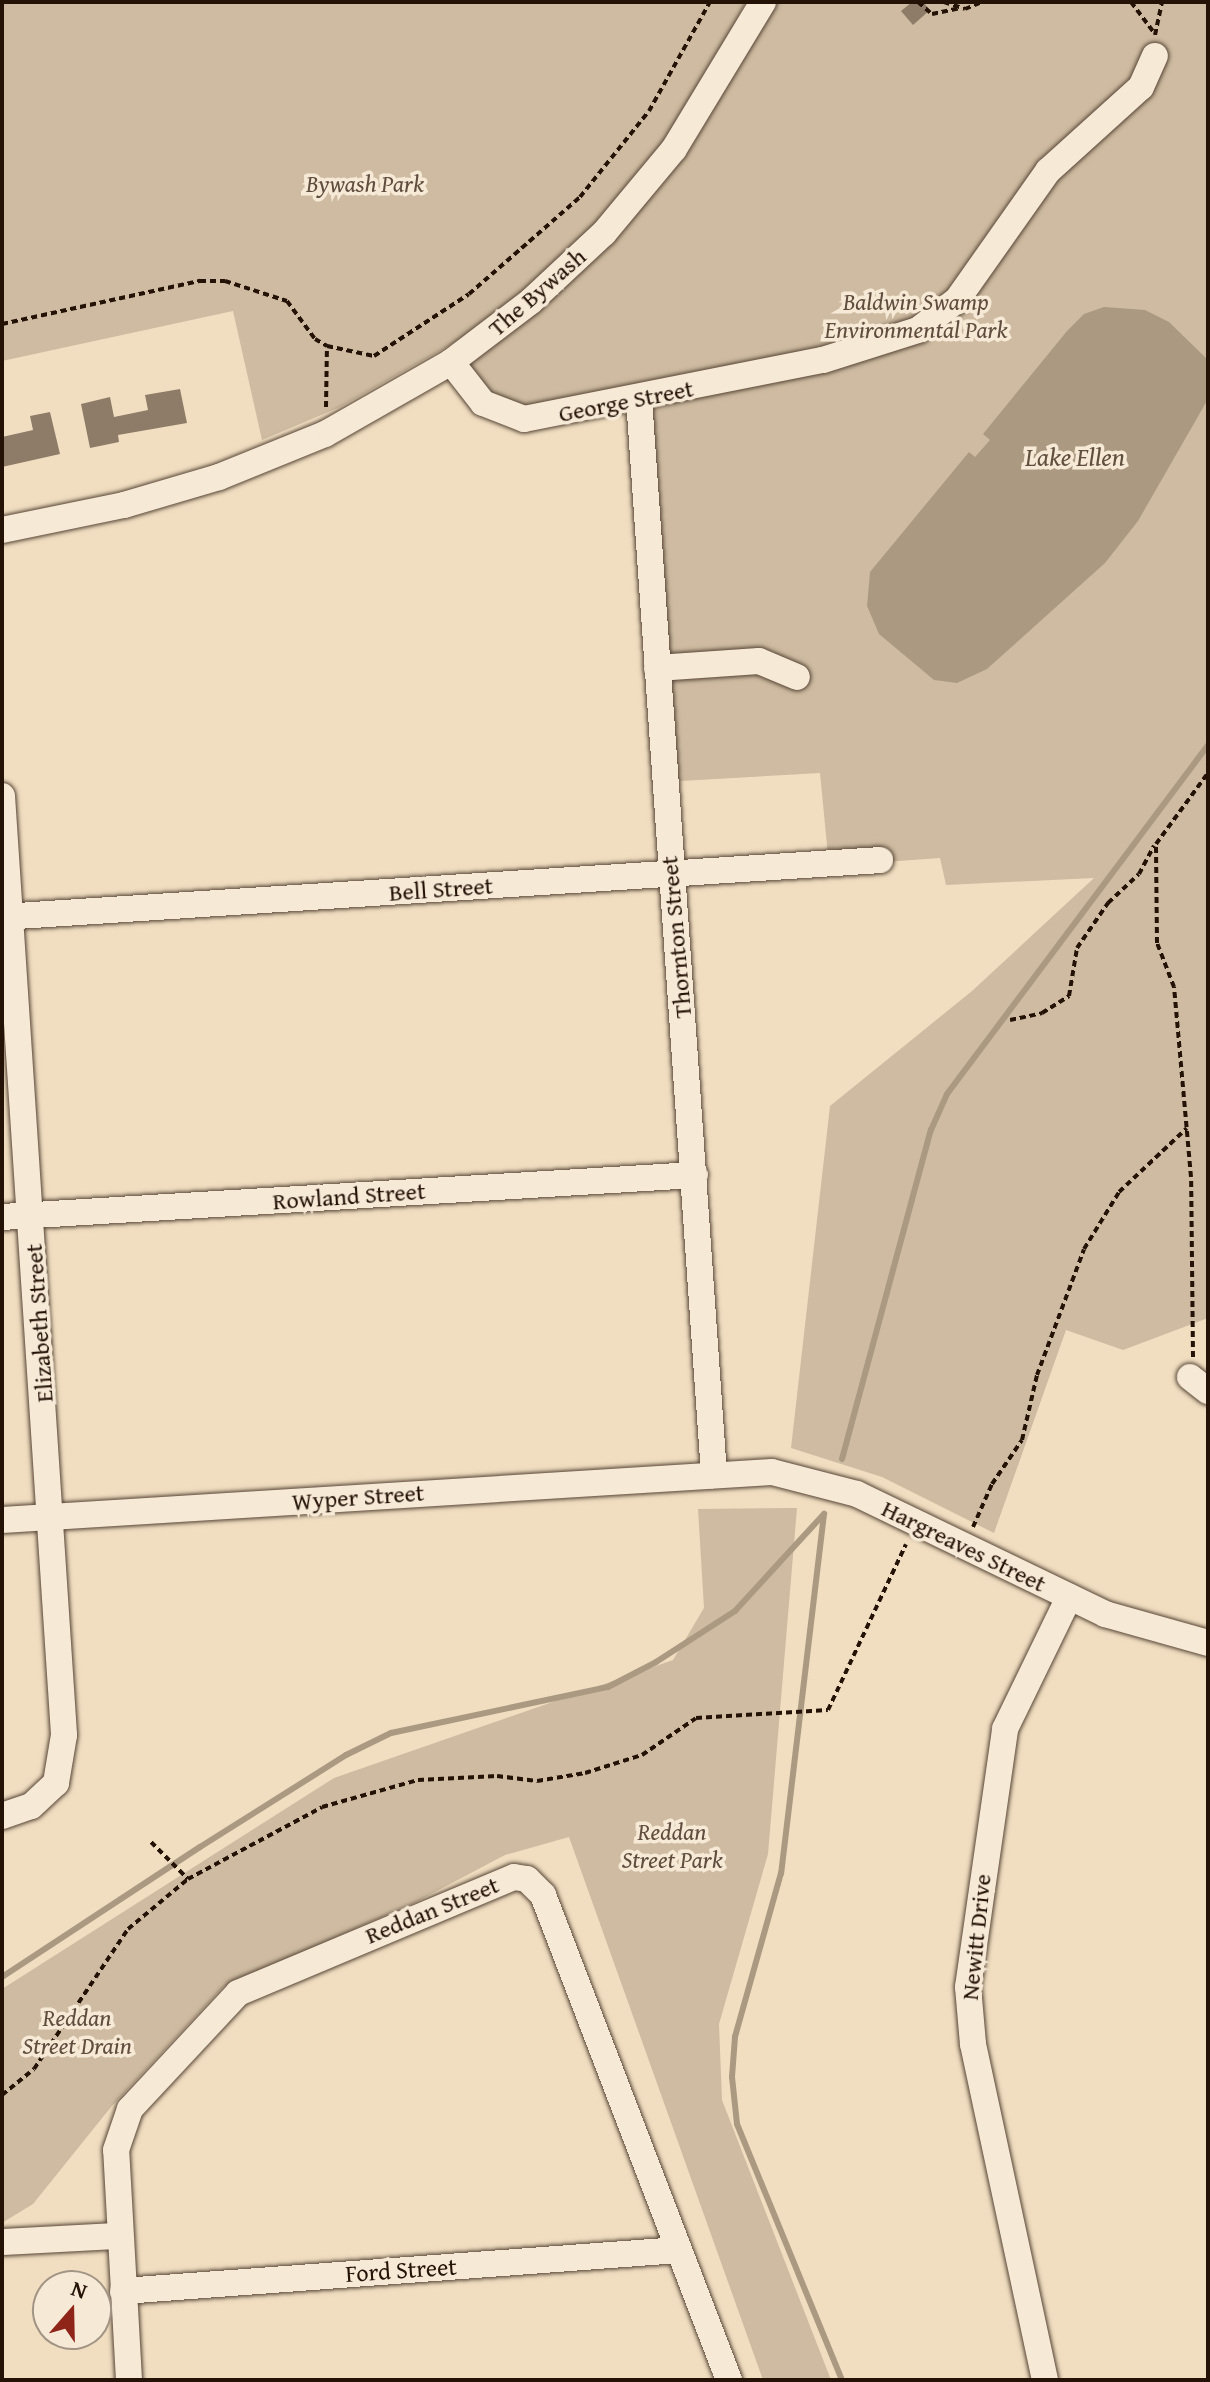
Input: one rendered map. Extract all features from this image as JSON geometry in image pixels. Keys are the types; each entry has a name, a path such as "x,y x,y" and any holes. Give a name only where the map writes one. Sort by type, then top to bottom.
{"street":[{"name":"The Bywash","path":"2,530 124,505 219,477 325,434 451,362 531,301 604,233 674,149 763,2"},
{"name":"George Street","path":"451,362 483,403 511,417 542,417 823,360 918,330 957,300 1048,171 1141,87 1155,45"},
{"name":"Thornton Street","path":"639,399 714,1475"},
{"path":"657,668 759,661 797,677"},
{"name":"Elizabeth Street","path":"2,796 6,917 32,1215 63,1761 46,1795 2,1816"},
{"name":"Bell Street","path":"6,917 880,860"},
{"name":"Rowland Street","path":"2,1217 695,1175"},
{"name":"Hargreaves Street","path":"714,1475 789,1475 875,1502 1069,1597 1134,1625 1208,1643"},
{"name":"Wyper Street","path":"2,1520 714,1475"},
{"name":"Newitt Drive","path":"1045,2380 973,2044 968,1987 1005,1729 1069,1597"},
{"name":"Reddan Street","path":"117,2236 116,2150 122,2122 226,2002 252,1986 514,1877 527,1879 543,1895 729,2380"},
{"path":"2,2242 117,2236 129,2380"},
{"name":"Ford Street","path":"123,2291 678,2250"}],"path":[{"path":"2,324 200,281 225,281 287,301 315,339 327,346 356,356 374,356 469,294 521,252 580,197 649,111 710,2"},
{"path":"918,2 932,14 982,2"},
{"path":"944,2 960,8"},
{"path":"1131,2 1155,45"},
{"path":"1155,45 1162,2"},
{"path":"325,434 327,346"},
{"path":"1010,1020 1042,1013 1069,996 1077,948 1108,903 1139,874 1156,844 1208,773"},
{"path":"1156,844 1157,943 1174,987 1187,1128 1196,1261 1199,1384"},
{"path":"960,1522 973,1528 992,1484 1015,1457 1037,1375 1084,1249 1119,1192 1187,1128"},
{"path":"2,2095 34,2069 128,1929 187,1877 322,1807 379,1790 466,1776 537,1781 585,1773 642,1755 696,1718 828,1710 906,1543 897,1537"},
{"path":"153,1844 187,1877"}],"green space":[{"name":"Bywash Park","path":"2,2 746,2 673,139 580,244 482,327 340,407 262,440 233,311 2,361"},
{"name":"Baldwin Swamp Environmental Park","path":"767,2 1208,2 1208,1318 1123,1350 1066,1330 994,1533 882,1477 791,1448 830,1106 972,991 1094,878 946,885 940,858 829,866 820,773 663,782 637,402 524,420 451,365 572,266"},
{"path":"797,1508 768,1854 719,2024 722,2100 831,2380 763,2380 569,1837 505,1855 416,1902 224,1986 111,2107 33,2204 2,2223 2,1989 334,1778 673,1660 704,1608 698,1509"}],"water":[{"name":"Lake Ellen","path":"1104,307 1145,310 1169,322 1208,360 1208,399 1138,521 1105,563 987,669 957,683 934,680 879,634 867,606 870,572 969,452 975,457 990,440 983,434 1067,331 1084,314"}],"building":[{"path":"912,2 923,2 930,10 913,25 901,11"},
{"path":"180,389 187,423 118,435 119,442 90,448 81,404 110,397 114,417 148,410 145,395"},
{"path":"50,412 60,454 2,467 2,437 33,430 30,416"}],"waterway":[{"path":"842,1459 931,1130 947,1094 1208,745"},
{"path":"824,1514 781,1873 735,2037 732,2077 737,2124 842,2380"},
{"path":"2,1977 346,1755 391,1733 608,1687 656,1662 735,1611 824,1514"}],"park label":[{"name":"Reddan Street Park","path":"672,1846"},
{"name":"Reddan Street Drain","path":"77,2032"}]}
